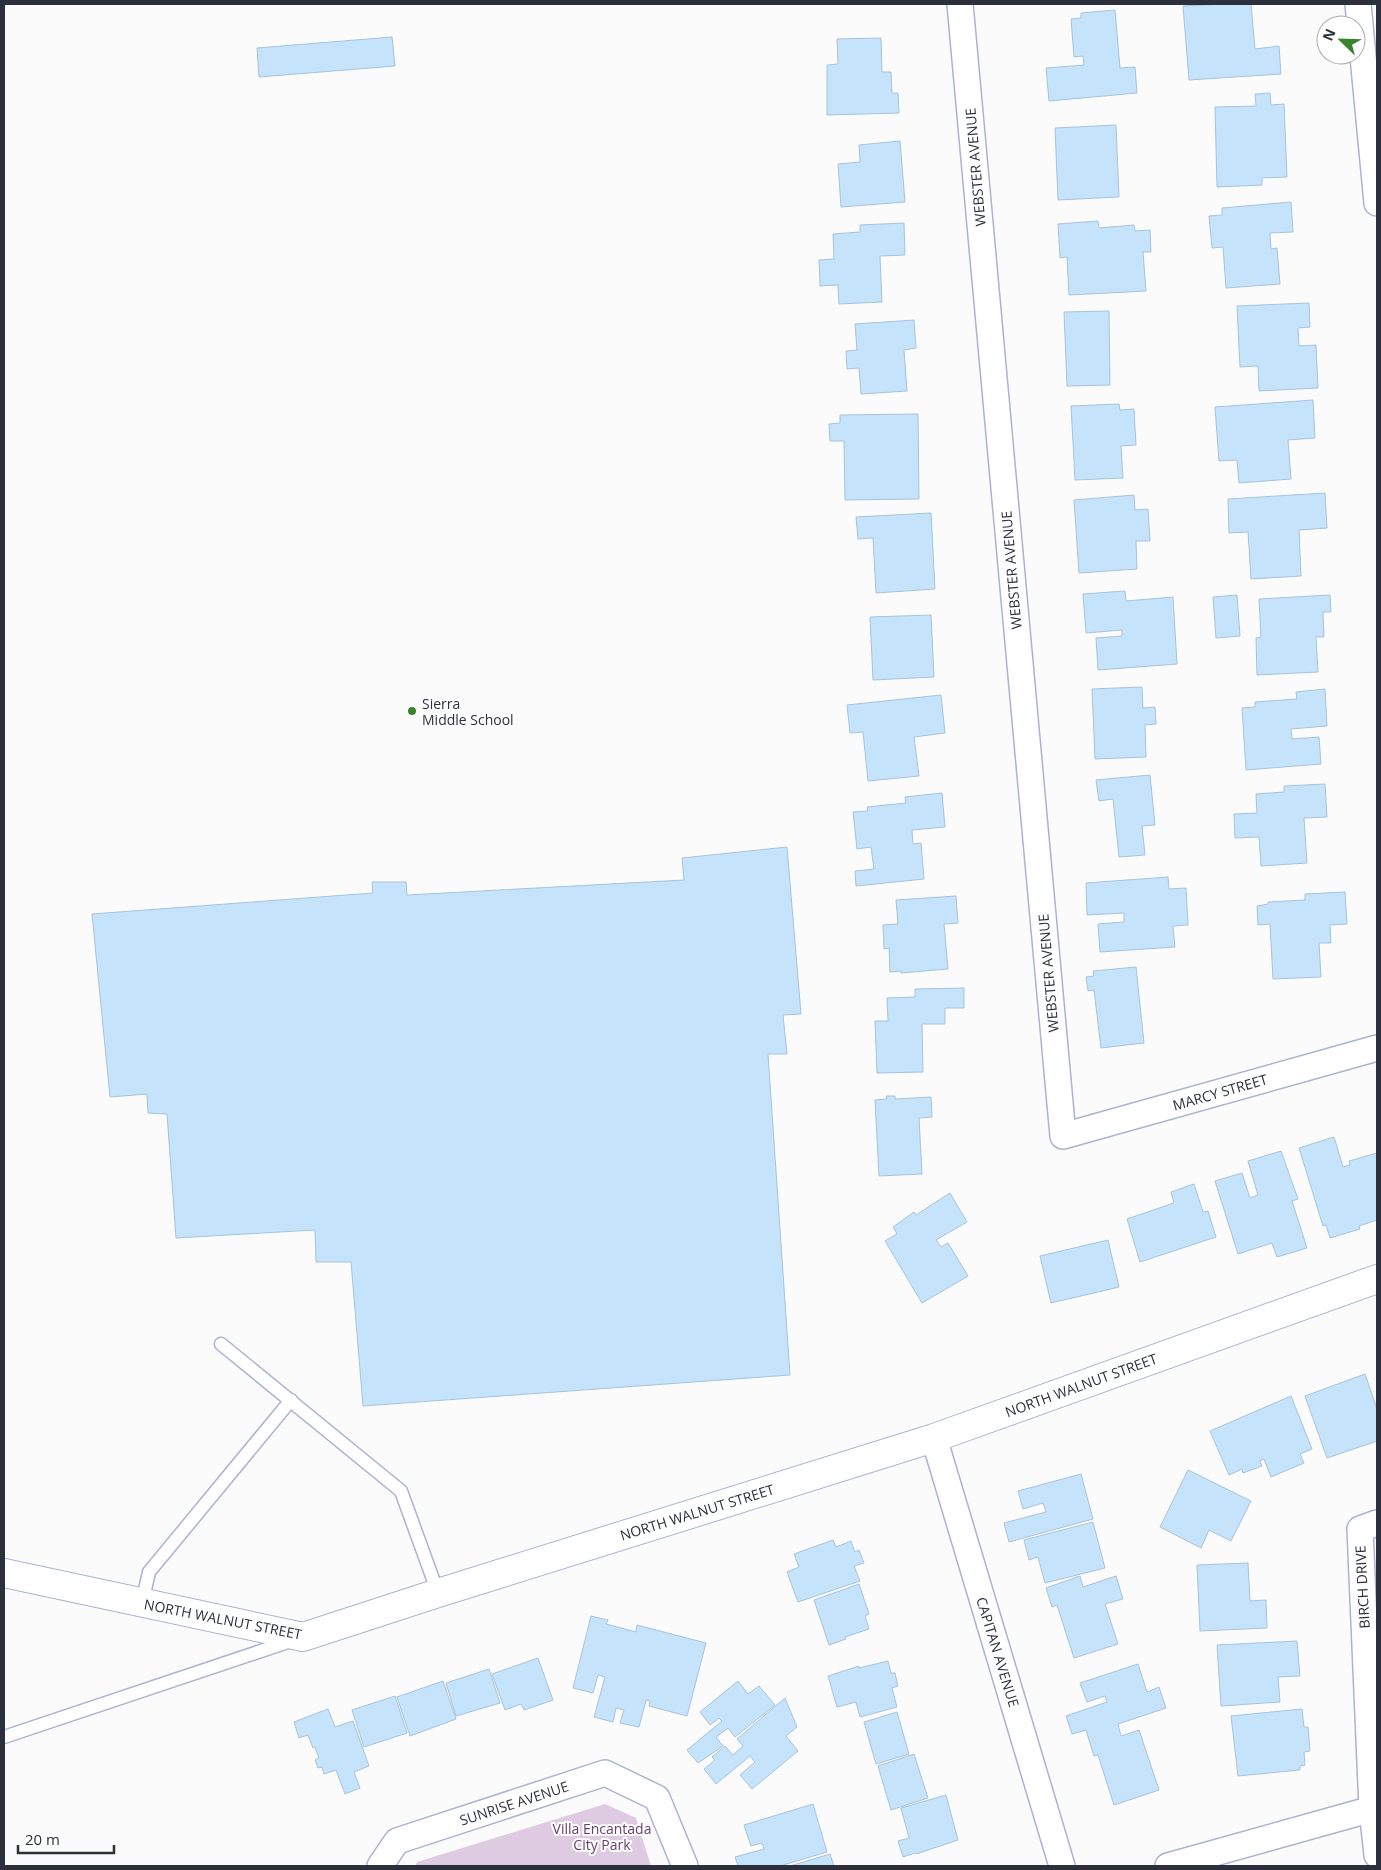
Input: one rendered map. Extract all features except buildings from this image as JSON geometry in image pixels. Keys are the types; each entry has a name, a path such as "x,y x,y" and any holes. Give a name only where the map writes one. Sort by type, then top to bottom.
{"street":[{"name":"WEBSTER AVENUE","path":"960,4 1063,1136"},
{"path":"1358,4 1377,203"},
{"name":"MARCY STREET","path":"1063,1136 1377,1048"},
{"name":"NORTH WALNUT STREET","path":"4,1573 303,1637 934,1438 1377,1279"},
{"name":"CAPITAN AVENUE","path":"934,1438 1062,1866"},
{"name":"BIRCH DRIVE","path":"1368,1526 1372,1809 1377,1855"},
{"name":"SUNRISE AVENUE","path":"380,1866 398,1841 605,1773 657,1798 684,1866"},
{"path":"1168,1866 1372,1809"}],"lane":[{"path":"222,1344 401,1491 438,1593"},
{"path":"142,1603 149,1572 291,1400"},
{"path":"4,1737 303,1637"}],"green space":[{"name":"Villa Encantada City Park","path":"605,1804 636,1818 651,1866 415,1866 417,1862"}],"place":[{"name":"Sierra Middle School","path":"412,711"}]}
